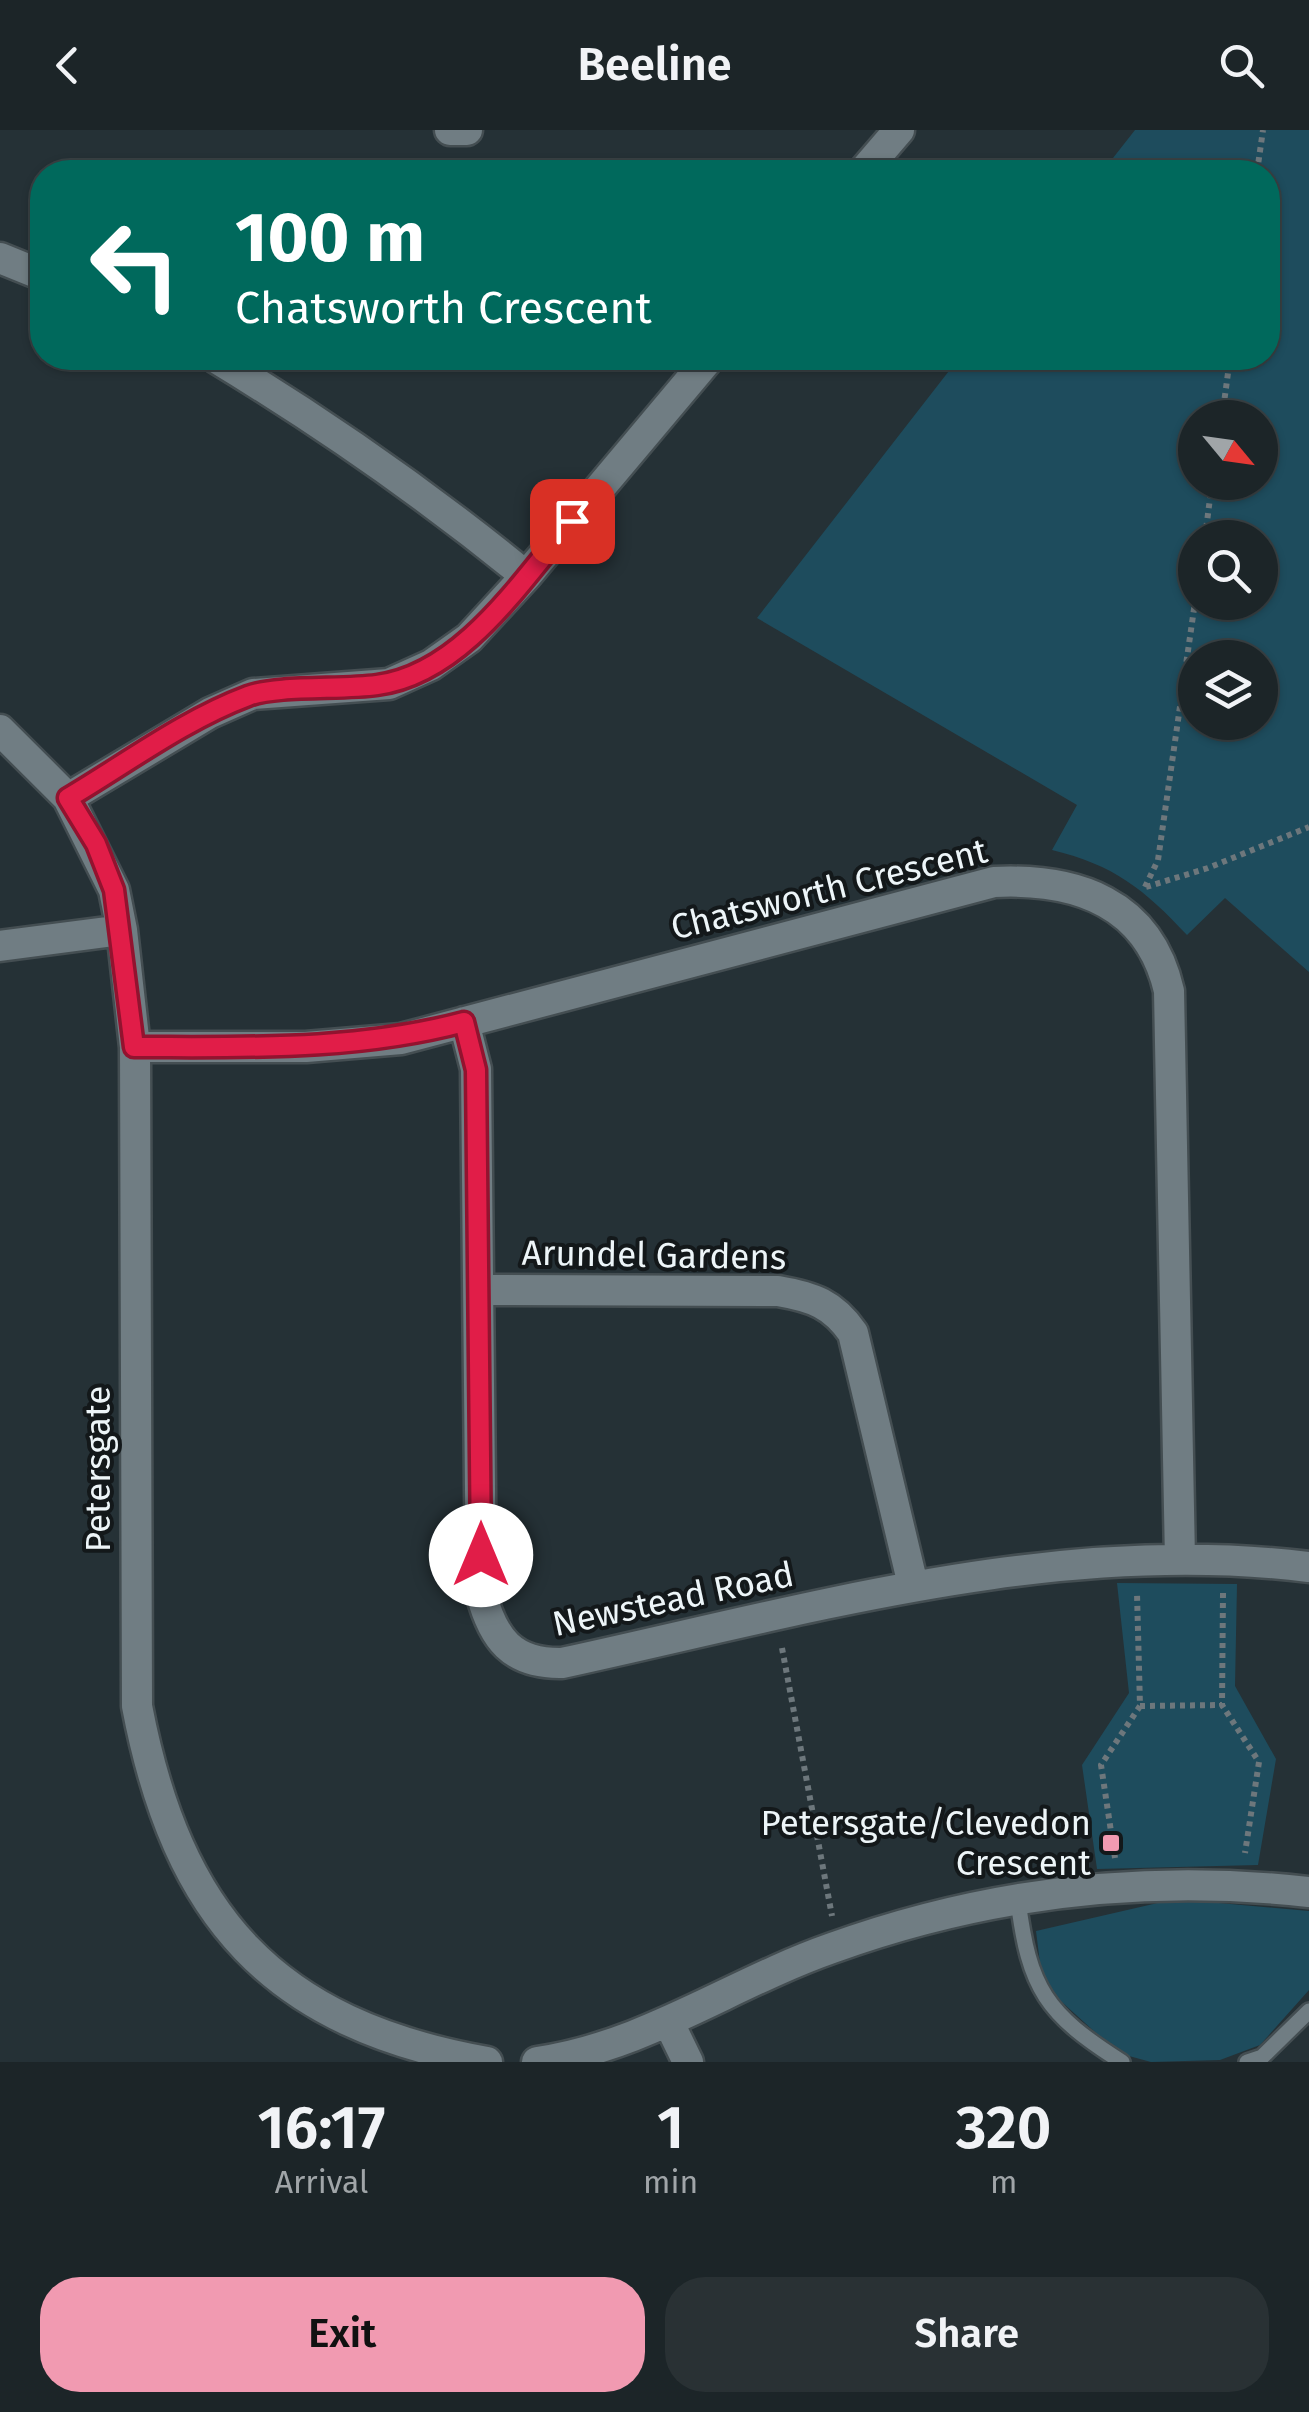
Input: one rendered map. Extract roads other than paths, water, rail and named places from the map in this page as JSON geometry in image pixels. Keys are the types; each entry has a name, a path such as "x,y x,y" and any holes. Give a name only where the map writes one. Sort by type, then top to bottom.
{"street":[{"path":"450,130 466,130"},
{"path":"874,160 899,130"},
{"path":"0,258 30,270"},
{"path":"236,370 322,422 431,499 526,576"},
{"path":"68,798 210,713 253,694 389,684 431,666 469,638 526,576 698,370"},
{"name":"Petersgate","path":"0,730 68,798 96,844 114,890 122,930 134,1047 137,1706 150,1774 168,1829 216,1918 256,1958 309,2000 433,2053 487,2062"},
{"name":"Chatsworth Crescent","path":"134,1047 306,1047 401,1039 994,882 1044,880 1095,896 1134,922 1162,958 1169,991 1180,1560"},
{"path":"0,946 122,930"},
{"name":"Newstead Road","path":"464,1022 476,1070 481,1593 489,1624 507,1647 536,1664 562,1663 913,1585 1043,1568 1180,1560 1309,1568"},
{"name":"Arundel Gardens","path":"480,1290 778,1290 810,1296 838,1311 853,1334 913,1585"},
{"path":"537,2062 568,2058 669,2023 842,1945 935,1915 1120,1886 1241,1884 1309,1892"},
{"path":"669,2023 688,2062"}],"lane":[{"path":"1018,1900 1025,1952 1038,1990 1082,2037 1122,2062"},
{"path":"1247,2062 1262,2056 1309,2012"}],"place":[{"name":"Petersgate/Clevedon Crescent","path":"1111,1843"}]}
